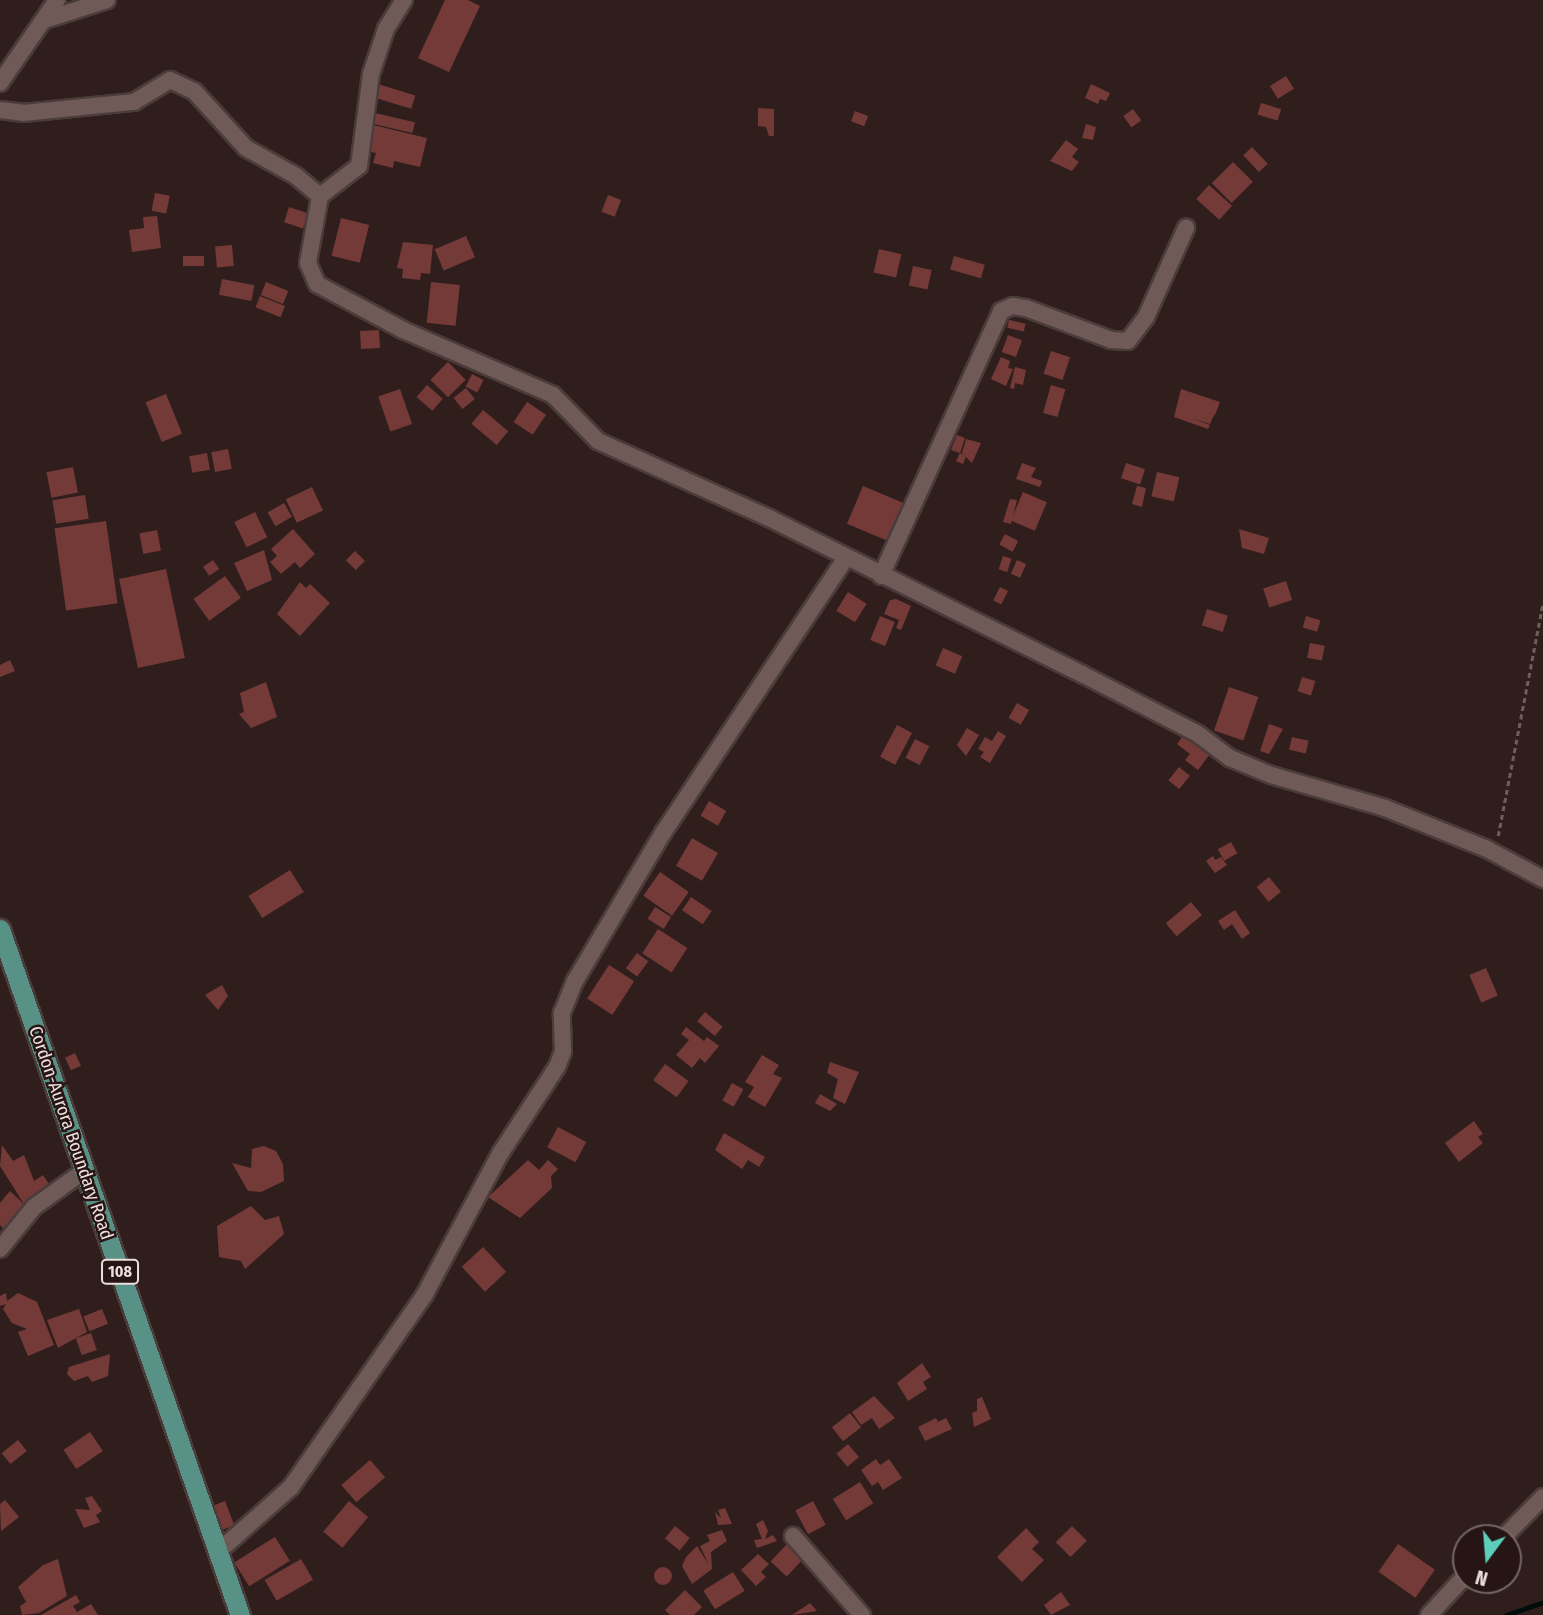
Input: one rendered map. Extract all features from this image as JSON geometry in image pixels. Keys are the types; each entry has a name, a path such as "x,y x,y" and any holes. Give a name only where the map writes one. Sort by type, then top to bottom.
{"main road":[{"name":"Cordon-Aurora Boundary Road","path":"0,929 240,1615"}],"street":[{"path":"0,83 57,0"},
{"path":"45,20 107,0"},
{"path":"404,0 386,29 371,74 359,166 320,196 308,263 317,284 403,330 553,395 598,441 846,558 1198,734 1230,758 1271,775 1385,808 1487,849 1543,879"},
{"path":"0,110 23,113 134,102 170,80 194,91 246,148 320,196"},
{"path":"881,576 1001,311 1013,306 1026,308 1111,340 1128,341 1146,317 1186,228"},
{"path":"219,1551 290,1487 425,1294 500,1154 557,1067 563,1051 562,1013 575,981 663,833 846,558"},
{"path":"0,1249 34,1207 83,1171"},
{"path":"1517,1524 1543,1497"},
{"path":"793,1536 862,1615"},
{"path":"1429,1615 1452,1590"}],"path":[{"path":"1487,849 1497,839 1543,602"}],"building":[{"path":"445,0 468,0 480,6 449,72 418,58"},
{"path":"1286,76 1294,89 1278,99 1270,86"},
{"path":"378,84 415,95 411,109 374,97"},
{"path":"1091,84 1110,93 1106,101 1100,99 1098,104 1085,98"},
{"path":"1261,103 1281,109 1278,121 1257,114"},
{"path":"758,108 774,109 774,136 769,136 766,127 758,126"},
{"path":"1133,109 1141,120 1132,127 1123,116"},
{"path":"855,111 868,116 864,126 851,121"},
{"path":"375,113 415,122 412,133 373,124"},
{"path":"1086,124 1096,127 1093,140 1082,138"},
{"path":"373,125 427,138 420,167 394,161 393,168 373,163 376,153 367,151"},
{"path":"1066,140 1078,149 1072,157 1079,162 1072,171 1050,161"},
{"path":"1252,147 1268,164 1259,172 1243,155"},
{"path":"1233,162 1253,182 1232,203 1212,183"},
{"path":"1209,185 1232,206 1219,220 1196,199"},
{"path":"155,193 170,196 166,214 152,211"},
{"path":"608,195 621,200 615,217 602,212"},
{"path":"289,207 308,213 303,228 284,222"},
{"path":"157,216 161,248 132,252 129,230 144,228 143,217"},
{"path":"341,218 369,225 360,263 332,256"},
{"path":"466,236 475,257 444,270 435,249"},
{"path":"403,242 433,245 430,274 421,273 420,280 402,278 403,269 397,268"},
{"path":"232,245 234,266 217,267 215,246"},
{"path":"879,249 901,254 896,278 874,272"},
{"path":"183,256 204,256 204,266 183,266"},
{"path":"954,256 985,265 981,278 950,269"},
{"path":"913,266 932,270 927,290 909,286"},
{"path":"222,279 254,285 251,301 219,295"},
{"path":"266,282 288,291 283,304 261,295"},
{"path":"431,282 460,285 456,326 427,323"},
{"path":"260,296 285,306 281,317 256,307"},
{"path":"1009,320 1026,324 1024,332 1007,328"},
{"path":"379,330 380,348 361,349 360,331"},
{"path":"1008,335 1022,340 1016,357 1002,352"},
{"path":"1051,351 1070,357 1063,380 1044,374"},
{"path":"1001,357 1010,361 1008,368 1013,369 1006,386 991,379"},
{"path":"448,362 466,380 448,397 430,380"},
{"path":"1015,367 1026,370 1023,385 1015,383 1014,389 1010,388"},
{"path":"472,374 484,380 477,392 466,386"},
{"path":"427,385 443,399 432,411 417,397"},
{"path":"1051,385 1065,389 1057,417 1043,413"},
{"path":"466,388 475,399 462,409 454,398"},
{"path":"400,389 412,424 390,431 378,396"},
{"path":"1181,389 1220,402 1215,415 1205,412 1214,415 1210,424 1192,418 1210,425 1208,429 1174,417"},
{"path":"166,394 182,434 162,442 146,402"},
{"path":"527,402 546,415 533,435 514,422"},
{"path":"483,410 508,431 497,445 471,424"},
{"path":"957,435 965,438 960,453 951,450"},
{"path":"966,439 981,443 972,463 962,453"},
{"path":"228,449 232,469 215,472 211,452"},
{"path":"207,453 210,470 192,473 189,456"},
{"path":"960,453 966,456 963,464 956,461"},
{"path":"1022,463 1036,468 1031,477 1042,481 1040,487 1016,479"},
{"path":"1126,463 1145,469 1140,484 1121,478"},
{"path":"73,467 78,493 51,498 46,472"},
{"path":"1157,472 1179,477 1174,502 1151,496"},
{"path":"863,486 906,504 890,542 847,524"},
{"path":"1137,486 1146,488 1142,507 1132,504"},
{"path":"312,487 323,511 297,523 286,499"},
{"path":"1023,492 1047,502 1035,531 1011,521"},
{"path":"85,495 89,519 56,524 52,500"},
{"path":"1010,499 1017,500 1011,524 1003,522"},
{"path":"284,503 292,517 276,526 268,512"},
{"path":"255,512 267,537 247,547 234,522"},
{"path":"106,521 118,603 66,610 55,528"},
{"path":"293,529 315,554 300,568 295,562 281,574 270,562 277,556 271,549"},
{"path":"1239,529 1269,538 1264,554 1242,548"},
{"path":"157,530 161,551 143,554 139,533"},
{"path":"1005,534 1018,541 1013,552 999,545"},
{"path":"264,550 272,580 247,591 234,563"},
{"path":"355,551 365,561 356,570 346,560"},
{"path":"1003,556 1012,559 1007,572 999,569"},
{"path":"213,560 219,569 209,576 203,567"},
{"path":"1017,560 1026,564 1020,578 1011,574"},
{"path":"166,569 185,658 138,668 119,579"},
{"path":"225,576 241,598 209,621 193,599"},
{"path":"1286,581 1292,600 1269,607 1263,588"},
{"path":"300,582 306,588 310,584 330,603 300,636 277,614"},
{"path":"1000,587 1008,591 1001,604 993,600"},
{"path":"848,592 867,604 855,622 836,611"},
{"path":"896,599 911,606 901,630 896,628 899,620 884,614 890,600"},
{"path":"1207,609 1228,616 1223,632 1202,625"},
{"path":"880,616 895,622 885,646 870,640"},
{"path":"1306,616 1320,620 1317,632 1303,628"},
{"path":"1310,643 1325,646 1322,661 1307,658"},
{"path":"943,648 962,656 955,674 936,665"},
{"path":"10,660 15,671 0,677 0,665"},
{"path":"1302,677 1315,681 1311,695 1298,691"},
{"path":"266,682 277,717 251,728 239,714 244,712 240,693"},
{"path":"1229,687 1258,697 1243,741 1214,730"},
{"path":"1017,703 1029,710 1021,725 1008,718"},
{"path":"1269,724 1283,729 1269,754 1260,751"},
{"path":"897,725 912,733 895,765 880,757"},
{"path":"967,728 979,735 966,756 957,745"},
{"path":"998,731 1006,736 990,763 980,757 984,752 978,749 985,737 992,741"},
{"path":"1184,734 1210,754 1198,770 1185,760 1190,754 1177,744"},
{"path":"1292,737 1309,741 1306,753 1289,750"},
{"path":"915,739 929,746 920,765 905,758"},
{"path":"1179,767 1190,776 1179,789 1168,780"},
{"path":"709,801 726,811 718,826 700,816"},
{"path":"692,838 718,853 702,881 676,866"},
{"path":"1231,842 1237,853 1224,861 1218,849"},
{"path":"1213,856 1215,860 1221,857 1227,865 1215,873 1206,861"},
{"path":"290,870 304,892 262,918 248,896"},
{"path":"660,872 689,892 672,916 643,896"},
{"path":"1269,877 1281,892 1269,902 1257,887"},
{"path":"691,897 712,911 703,924 682,910"},
{"path":"1191,902 1202,915 1177,936 1166,923"},
{"path":"655,907 671,917 664,929 648,919"},
{"path":"1235,910 1250,933 1242,939 1232,924 1224,930 1218,921"},
{"path":"658,929 687,948 672,972 642,953"},
{"path":"637,953 648,961 637,977 626,968"},
{"path":"609,965 634,981 612,1015 587,999"},
{"path":"1486,968 1498,996 1481,1003 1469,975"},
{"path":"222,985 228,996 218,1010 205,995"},
{"path":"705,1012 723,1027 715,1036 697,1021"},
{"path":"686,1027 704,1041 707,1037 719,1046 705,1063 700,1058 692,1068 676,1055 689,1040 681,1034"},
{"path":"75,1053 81,1066 71,1070 65,1058"},
{"path":"762,1055 779,1065 773,1074 782,1078 765,1107 748,1097 754,1087 745,1082"},
{"path":"830,1062 859,1072 845,1104 833,1098 838,1079 827,1073"},
{"path":"665,1064 688,1081 677,1097 653,1080"},
{"path":"732,1083 743,1089 734,1107 722,1100"},
{"path":"820,1094 837,1104 830,1111 815,1103"},
{"path":"1474,1121 1483,1134 1478,1137 1483,1143 1459,1162 1445,1143"},
{"path":"558,1127 586,1142 575,1162 547,1147"},
{"path":"724,1133 765,1157 759,1167 748,1160 742,1169 715,1150"},
{"path":"2,1145 13,1161 24,1155 34,1181 43,1175 51,1187 24,1204 0,1166"},
{"path":"264,1146 276,1151 283,1164 284,1181 261,1192 248,1191 232,1163 251,1168 252,1149"},
{"path":"528,1160 539,1170 548,1160 558,1169 551,1176 552,1188 520,1218 488,1197"},
{"path":"10,1191 26,1206 4,1229 0,1225 0,1203"},
{"path":"251,1206 265,1220 279,1216 284,1234 245,1269 241,1261 219,1257 217,1226"},
{"path":"483,1247 506,1272 485,1292 462,1267"},
{"path":"6,1293 7,1301 18,1293 37,1302 54,1345 28,1356 18,1332 27,1329 12,1323 3,1309 6,1304 0,1306 0,1296"},
{"path":"79,1309 87,1332 58,1348 47,1320"},
{"path":"102,1309 108,1324 89,1331 83,1316"},
{"path":"91,1333 97,1350 82,1355 76,1338"},
{"path":"110,1354 108,1376 92,1382 88,1376 74,1381 67,1374 69,1367"},
{"path":"922,1363 931,1377 923,1382 927,1389 908,1401 897,1383"},
{"path":"874,1396 895,1418 879,1429 872,1418 861,1425 852,1412"},
{"path":"982,1397 991,1419 974,1427 972,1413 977,1411 977,1399"},
{"path":"850,1413 861,1427 843,1441 832,1427"},
{"path":"936,1418 938,1422 946,1418 952,1429 925,1441 918,1427"},
{"path":"90,1432 103,1451 76,1469 63,1450"},
{"path":"18,1440 27,1451 10,1464 2,1453"},
{"path":"848,1444 859,1457 847,1467 837,1454"},
{"path":"876,1459 880,1465 889,1459 902,1478 883,1490 878,1482 872,1486 861,1470"},
{"path":"370,1460 385,1477 356,1502 341,1485"},
{"path":"860,1482 873,1503 846,1520 833,1499"},
{"path":"92,1496 102,1511 96,1515 100,1522 84,1528 75,1509 90,1510 85,1498"},
{"path":"5,1500 19,1517 1,1531 0,1504"},
{"path":"225,1501 234,1525 220,1531 211,1506"},
{"path":"349,1501 368,1517 342,1548 323,1532"},
{"path":"813,1501 826,1525 808,1534 795,1510"},
{"path":"725,1508 732,1524 718,1525 715,1512 721,1518 718,1510"},
{"path":"763,1520 768,1531 765,1539 773,1535 777,1541 757,1548 754,1540 762,1539 756,1524"},
{"path":"675,1526 690,1538 680,1550 665,1538"},
{"path":"1072,1526 1087,1541 1071,1557 1056,1542"},
{"path":"1026,1528 1039,1542 1032,1549 1044,1560 1022,1582 997,1557"},
{"path":"722,1530 727,1541 711,1552 712,1569 692,1584 682,1566 686,1557 697,1546 709,1565 700,1546 710,1541 707,1535"},
{"path":"275,1537 290,1561 249,1586 234,1562"},
{"path":"787,1544 803,1559 787,1577 771,1562"},
{"path":"1398,1544 1435,1570 1415,1598 1378,1572"},
{"path":"758,1554 769,1564 761,1572 766,1577 756,1586 741,1570"},
{"path":"58,1559 67,1596 39,1613 22,1615 20,1606 26,1602 18,1587 43,1565"},
{"path":"301,1559 313,1580 277,1601 265,1580"},
{"path":"663,1567 669,1570 672,1576 669,1582 663,1585 657,1582 654,1576 657,1570"},
{"path":"733,1572 745,1591 715,1609 703,1591"},
{"path":"685,1590 702,1607 694,1615 670,1615 665,1610"},
{"path":"1061,1592 1070,1605 1051,1615 1044,1605"},
{"path":"76,1595 80,1602 73,1606 77,1612 91,1604 98,1615 41,1615"},
{"path":"810,1603 817,1611 792,1615"}],"waterway":[{"path":"1506,1615 1543,1602"}]}
